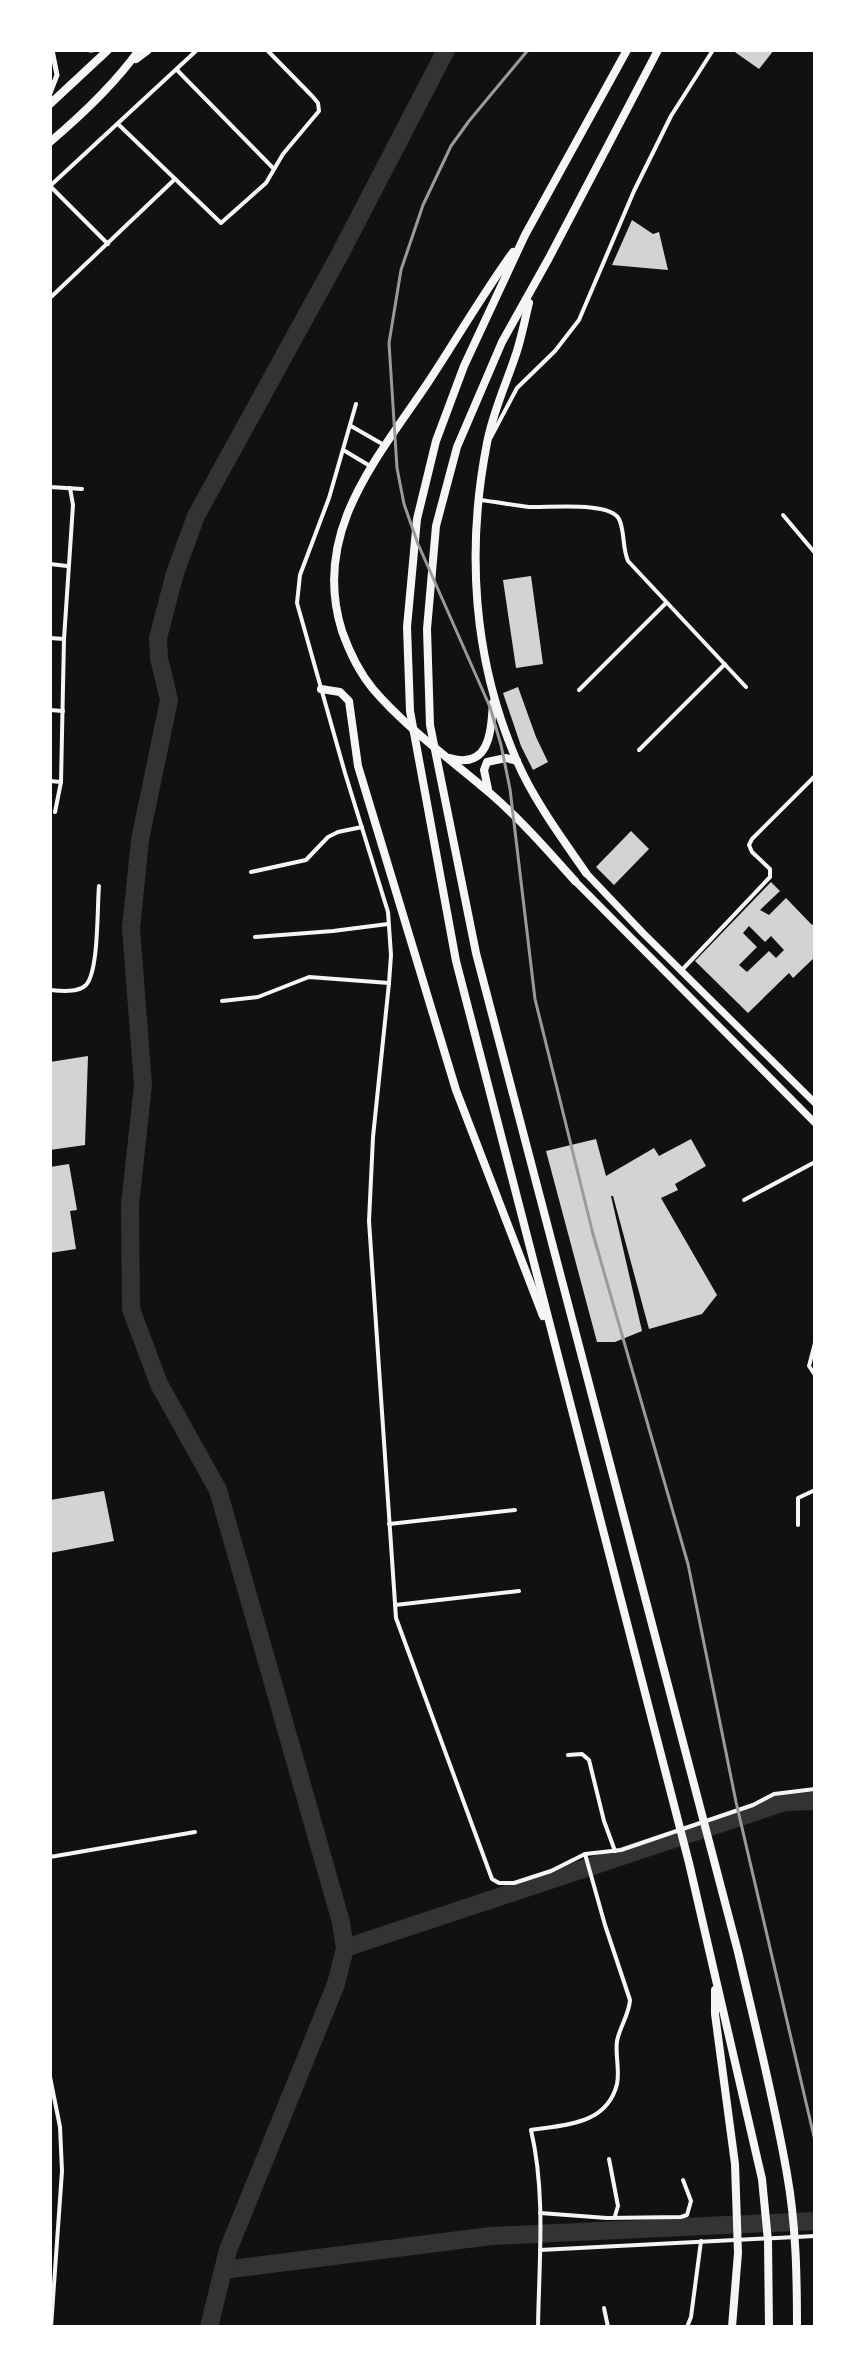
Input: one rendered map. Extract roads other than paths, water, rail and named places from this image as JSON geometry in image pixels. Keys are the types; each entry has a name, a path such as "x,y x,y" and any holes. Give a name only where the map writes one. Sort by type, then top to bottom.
{"highway":[{"path":"50,104 108,50"},
{"path":"50,142 82,115 139,50"},
{"path":"129,64 148,50"},
{"path":"627,50 525,235 460,378 436,441 417,519 407,627 410,711 456,961 674,1802 762,2179 768,2241 769,2327"},
{"path":"660,50 502,342 462,434 436,526 427,629 430,725 476,953 745,1980 788,2176 797,2327"},
{"path":"525,235 370,466 336,544 333,576 336,609 349,652 373,689 445,757 530,830 575,881"},
{"path":"532,291 517,352 499,397 487,443 477,500 475,575 481,637 493,698 517,761 586,873"},
{"path":"321,689 340,692 349,701 358,766 456,1090 557,1354"},
{"path":"445,757 459,761 482,753 490,740 493,698"},
{"path":"490,793 484,770 487,762 506,758 517,761"},
{"path":"714,1974 715,2014 727,2092 736,2186 738,2253 732,2327"}],"main road":[{"path":"586,873 815,1103"},
{"path":"575,881 815,1123"}],"street":[{"path":"50,93 57,75 52,50"},
{"path":"108,244 50,186 197,50"},
{"path":"119,125 221,223 266,183 273,168 319,111 313,97 267,50"},
{"path":"487,443 517,388 570,334 594,288 634,191 671,116 713,50"},
{"path":"177,70 273,168"},
{"path":"50,298 175,179"},
{"path":"356,404 344,450 300,575 297,603 389,924 389,983 373,1137 369,1221 396,1618 492,1879 499,1883 514,1883 551,1871 585,1854 615,1851 753,1805 774,1794 815,1789"},
{"path":"351,426 385,445"},
{"path":"344,450 370,466"},
{"path":"50,487 82,489"},
{"path":"55,812 61,782 67,566 73,505 70,488"},
{"path":"477,500 530,507 594,507 614,512 621,520 623,549 628,561 746,687"},
{"path":"783,515 815,553"},
{"path":"50,564 67,566"},
{"path":"579,690 666,603"},
{"path":"50,638 64,639"},
{"path":"639,750 725,664"},
{"path":"50,710 63,711"},
{"path":"681,971 770,877 770,869 749,845 815,776"},
{"path":"50,781 61,782"},
{"path":"251,872 306,860 328,837 362,827"},
{"path":"50,990 76,990 86,985 93,971 99,886"},
{"path":"255,937 389,924"},
{"path":"222,1001 258,997 309,977 389,983"},
{"path":"744,1200 815,1162"},
{"path":"815,1343 809,1366 815,1375"},
{"path":"798,1525 798,1498 815,1490"},
{"path":"389,1524 515,1510"},
{"path":"395,1605 519,1591"},
{"path":"568,1755 582,1754 589,1760 615,1851"},
{"path":"50,1857 195,1832"},
{"path":"538,2327 540,2213 537,2155 531,2130 578,2123 594,2117 618,2082 617,2043 629,2011 630,2000 585,1854"},
{"path":"50,2077 60,2127 62,2160 51,2327"},
{"path":"609,2159 618,2206 615,2216"},
{"path":"540,2213 607,2218 681,2217 687,2215 691,2201 683,2180"},
{"path":"540,2250 815,2236"},
{"path":"683,2327 687,2327 691,2317 701,2241"},
{"path":"50,2258 57,2257"},
{"path":"604,2308 608,2327"}],"waterway":[{"path":"209,2327 228,2250 336,1984 345,1948 341,1922 218,1490 159,1384 131,1309 130,1205 143,1085 131,928 140,840 169,700 159,658 158,638 175,573 196,516 339,256 446,50"},
{"path":"345,1948 785,1802 815,1801"},
{"path":"223,2270 491,2236 815,2221"}],"railway":[{"path":"528,50 451,146 423,205 401,270 389,343 397,468 404,504 418,544 490,707 501,745 510,789 535,999 593,1234 688,1564 736,1802 815,2141"}]}
